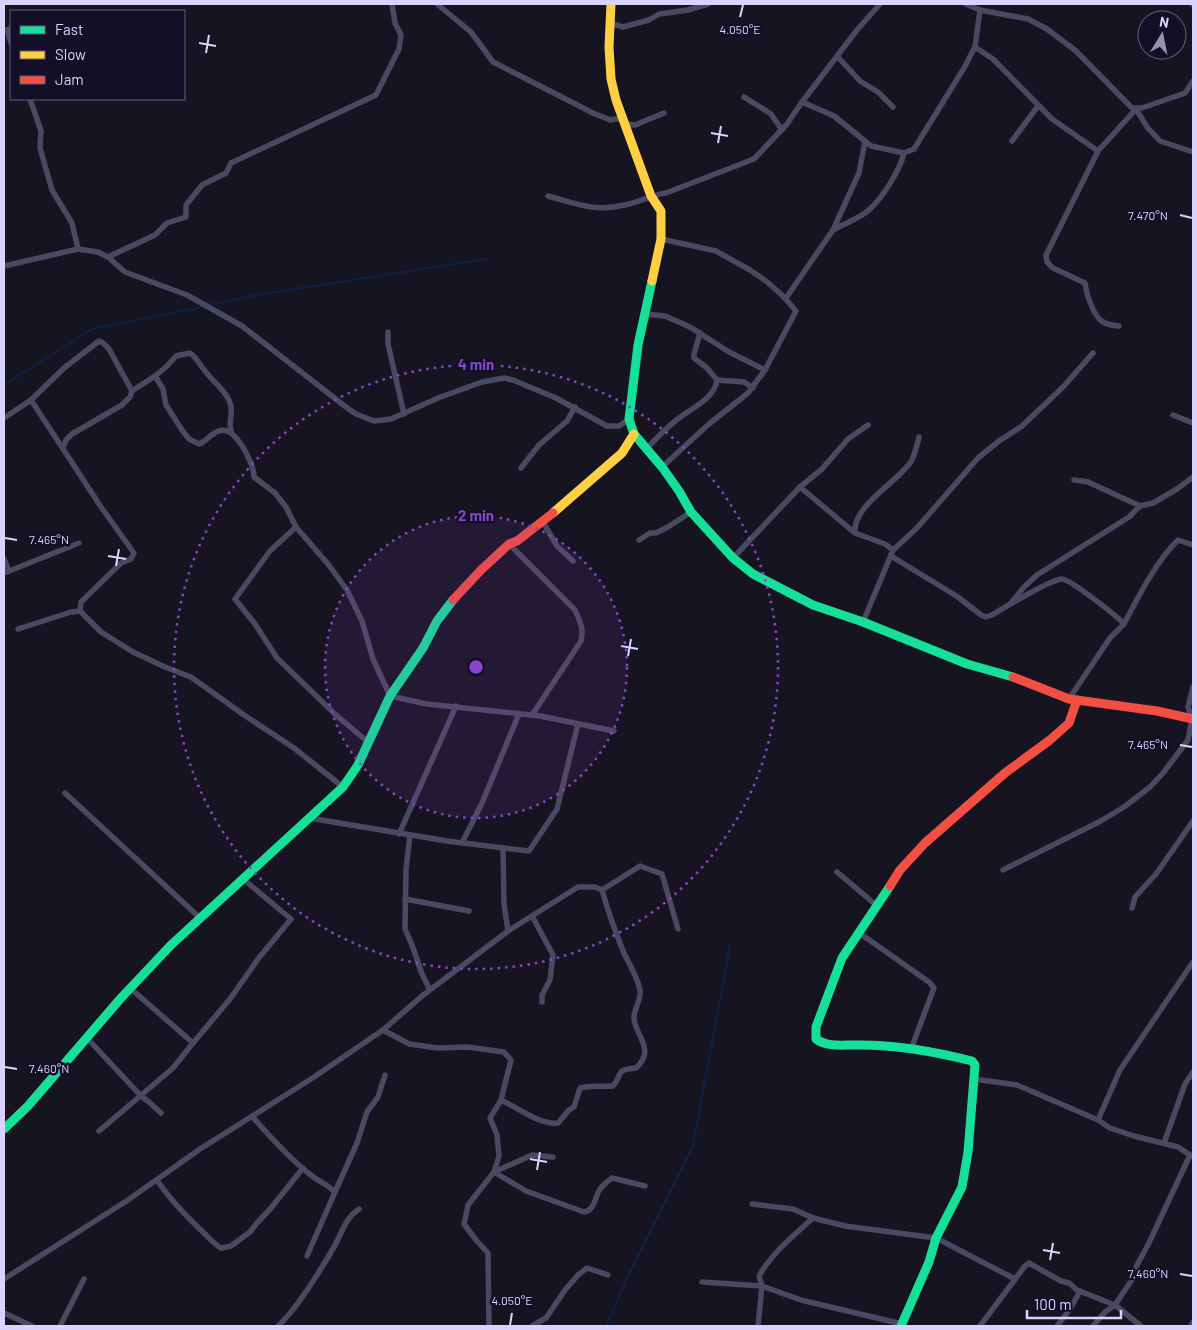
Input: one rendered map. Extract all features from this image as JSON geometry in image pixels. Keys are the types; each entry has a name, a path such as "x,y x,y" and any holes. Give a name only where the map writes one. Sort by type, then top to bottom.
{"street":[{"path":"108,257 155,235 167,223 186,217 186,205 202,185 226,173 231,163 376,96 399,49 401,35 392,4"},
{"path":"437,4 471,32 493,62 593,113 610,120 625,121 634,125 664,113"},
{"path":"611,4 611,79 616,100 651,196 661,211 661,240 638,345 628,419 634,434 662,467 691,512 733,558 753,574 788,594 813,605 863,622 949,657 1016,678 1073,700 1157,711 1193,719"},
{"path":"610,23 623,27 649,20 659,14 688,10 708,4"},
{"path":"548,196 592,208 625,205 666,193 754,159 782,130 837,56 880,4"},
{"path":"966,4 980,10 1028,19 1048,29 1076,51 1128,105 1136,109 1147,127 1160,141 1193,152"},
{"path":"802,102 834,116 872,146 904,153 914,149 964,68 975,46 980,10"},
{"path":"10,28 7,30 10,40"},
{"path":"975,46 993,59 1052,119 1098,151"},
{"path":"837,56 860,81 878,92 893,107"},
{"path":"1119,326 1108,325 1098,320 1088,300 1085,283 1053,268 1047,262 1046,254 1098,151 1136,109 1185,93 1193,81"},
{"path":"744,97 771,114 782,130"},
{"path":"30,100 41,131 40,148 52,190 72,223 78,249"},
{"path":"1012,141 1038,106"},
{"path":"786,298 833,230 859,173 865,141"},
{"path":"833,230 870,210 886,189 904,153"},
{"path":"661,240 716,251 750,270 786,298 796,311 766,370 753,388 709,424 662,467"},
{"path":"4,266 78,249 98,252 108,257 125,272 187,295 242,326 318,387 356,414 374,421 391,419 438,398 482,382 504,378 513,380 575,407 607,426 619,426 628,419"},
{"path":"645,314 665,316 690,327 729,352 766,370"},
{"path":"388,332 388,344 404,414"},
{"path":"700,334 694,358 707,368 717,380 744,382 753,388"},
{"path":"4,418 30,400 64,368 99,341 109,350 132,391"},
{"path":"63,448 66,440 72,434 122,405 130,397 132,391 155,376 176,356 190,352 228,399 231,408 229,426 233,437"},
{"path":"863,622 892,553 916,529 978,458 1022,426 1063,387 1093,353"},
{"path":"155,376 163,389 166,405 189,439 202,443 220,430 228,432 242,444 254,469 254,477 275,493 286,507 296,527 328,564 347,590 362,621 373,659 390,696"},
{"path":"647,448 678,419 702,402 716,386 717,380"},
{"path":"30,400 134,553 131,558 121,563 85,598 80,606 80,611"},
{"path":"521,468 539,445 567,421 575,407"},
{"path":"1173,415 1193,423"},
{"path":"733,558 800,487 822,469 848,440 868,425"},
{"path":"4,1129 28,1106 130,988 199,917 343,786 358,765 390,696 423,648 437,621 455,596 509,544 518,540 543,522 622,453 634,434"},
{"path":"855,533 854,527 857,519 873,499 905,469 912,459 918,437"},
{"path":"1009,606 1024,587 1037,575 1129,517 1140,506 1152,503 1177,489 1193,476"},
{"path":"1074,480 1088,482 1140,506"},
{"path":"800,487 855,533 885,544 892,553 958,597 981,615 986,617 992,615 1050,583 1061,579 1117,616 1124,624"},
{"path":"639,540 650,533 656,533 668,527 691,512"},
{"path":"543,522 557,546 573,561"},
{"path":"296,527 266,556 235,598 277,658 336,715 368,742"},
{"path":"702,1282 762,1286 800,1300 902,1325 936,1238 962,1187 968,1152 975,1065 972,1061 938,1052 864,1044 823,1044 816,1039 816,1027 842,958 900,870 925,843 1005,773 1050,740 1069,722 1073,700 1110,638 1124,624 1171,547 1178,540 1193,545"},
{"path":"4,559 6,572 79,543"},
{"path":"509,544 575,610 581,622 583,633 581,641 532,715"},
{"path":"18,630 71,612 80,611"},
{"path":"80,611 101,632 133,652 192,677 294,748 343,786"},
{"path":"1003,870 1099,822 1124,807 1150,787 1164,773 1188,740 1193,719 1188,707 1193,687"},
{"path":"390,696 427,704 532,715 614,731"},
{"path":"399,834 456,706"},
{"path":"462,843 482,803 519,714"},
{"path":"309,818 399,834 529,851 557,809 578,724"},
{"path":"65,793 199,917"},
{"path":"1132,908 1135,897 1156,874 1188,831 1193,820"},
{"path":"410,834 405,899 405,929 430,990"},
{"path":"503,848 504,904 508,931"},
{"path":"602,890 640,866 662,874 678,929"},
{"path":"837,872 876,905"},
{"path":"99,1131 173,1068 230,999 291,919 242,878"},
{"path":"4,1279 128,1200 200,1149 384,1030 430,990 508,931 578,887 594,887 602,890"},
{"path":"501,1100 548,1124 558,1123 574,1107 580,1088 590,1085 613,1086 618,1081 618,1074 622,1070 636,1068 643,1059 644,1044 634,1020 640,992 634,970 624,953 611,922 602,890"},
{"path":"405,899 469,911"},
{"path":"532,916 553,955 550,980 542,995 542,1002"},
{"path":"858,932 929,982 934,988 911,1049"},
{"path":"1098,1120 1120,1070 1193,962"},
{"path":"130,988 193,1043"},
{"path":"384,1030 409,1044 438,1048 466,1047 504,1052 512,1060 501,1100 490,1118 497,1135 499,1156 494,1172 468,1206 464,1224 488,1252 489,1326"},
{"path":"87,1038 141,1096 161,1113"},
{"path":"1164,1143 1185,1084 1193,1072"},
{"path":"306,1256 357,1143 366,1112 378,1097 385,1075"},
{"path":"974,1079 1018,1085 1098,1120 1110,1128 1178,1147 1191,1156 1137,1265 1133,1278 1115,1305 1093,1326"},
{"path":"252,1116 270,1137 303,1168 334,1192"},
{"path":"494,1172 532,1155 553,1157"},
{"path":"157,1180 193,1224 213,1244 222,1248 231,1246 250,1232 303,1168"},
{"path":"494,1172 526,1191 584,1212 589,1211 600,1190 612,1178 645,1186"},
{"path":"752,1204 793,1209 812,1218 878,1231 936,1238 1015,1279"},
{"path":"278,1326 335,1246 351,1214 359,1209"},
{"path":"758,1326 762,1286 760,1276 767,1263 812,1218"},
{"path":"980,1326 1029,1263 1080,1291 1115,1305 1141,1326"},
{"path":"532,1326 546,1318 565,1290 587,1268 608,1275"},
{"path":"60,1326 84,1279"},
{"path":"1057,1326 1070,1309 1080,1291"},
{"path":"4,1313 32,1326"},
{"path":"1190,1326 1193,1322"}],"waterway":[{"path":"209,305 257,295 486,259"},
{"path":"4,385 92,329 202,307"},
{"path":"606,1326 629,1274 693,1146 730,945"}],"traffic: fast":[{"path":"652,281 638,345 629,419 634,434 662,467 691,512 733,558 753,574 813,605 863,622 967,664 1013,677"},
{"path":"4,1129 28,1106 121,998 171,945 343,787 358,765 390,696 423,648 437,621 453,600"},
{"path":"890,886 842,958 816,1027 816,1039 820,1042 834,1045 868,1045 928,1051 972,1061 975,1065 968,1152 962,1187 936,1238 929,1262 901,1326"}],"traffic: slow":[{"path":"611,4 609,47 611,79 616,100 651,196 661,211 661,239 652,281"},
{"path":"553,513 622,453 634,434"}],"traffic: jam":[{"path":"453,600 509,544 517,541 553,513"},
{"path":"1013,677 1069,699 1157,711 1193,719"},
{"path":"890,886 900,870 925,843 1005,773 1050,740 1069,723 1077,700"}]}
